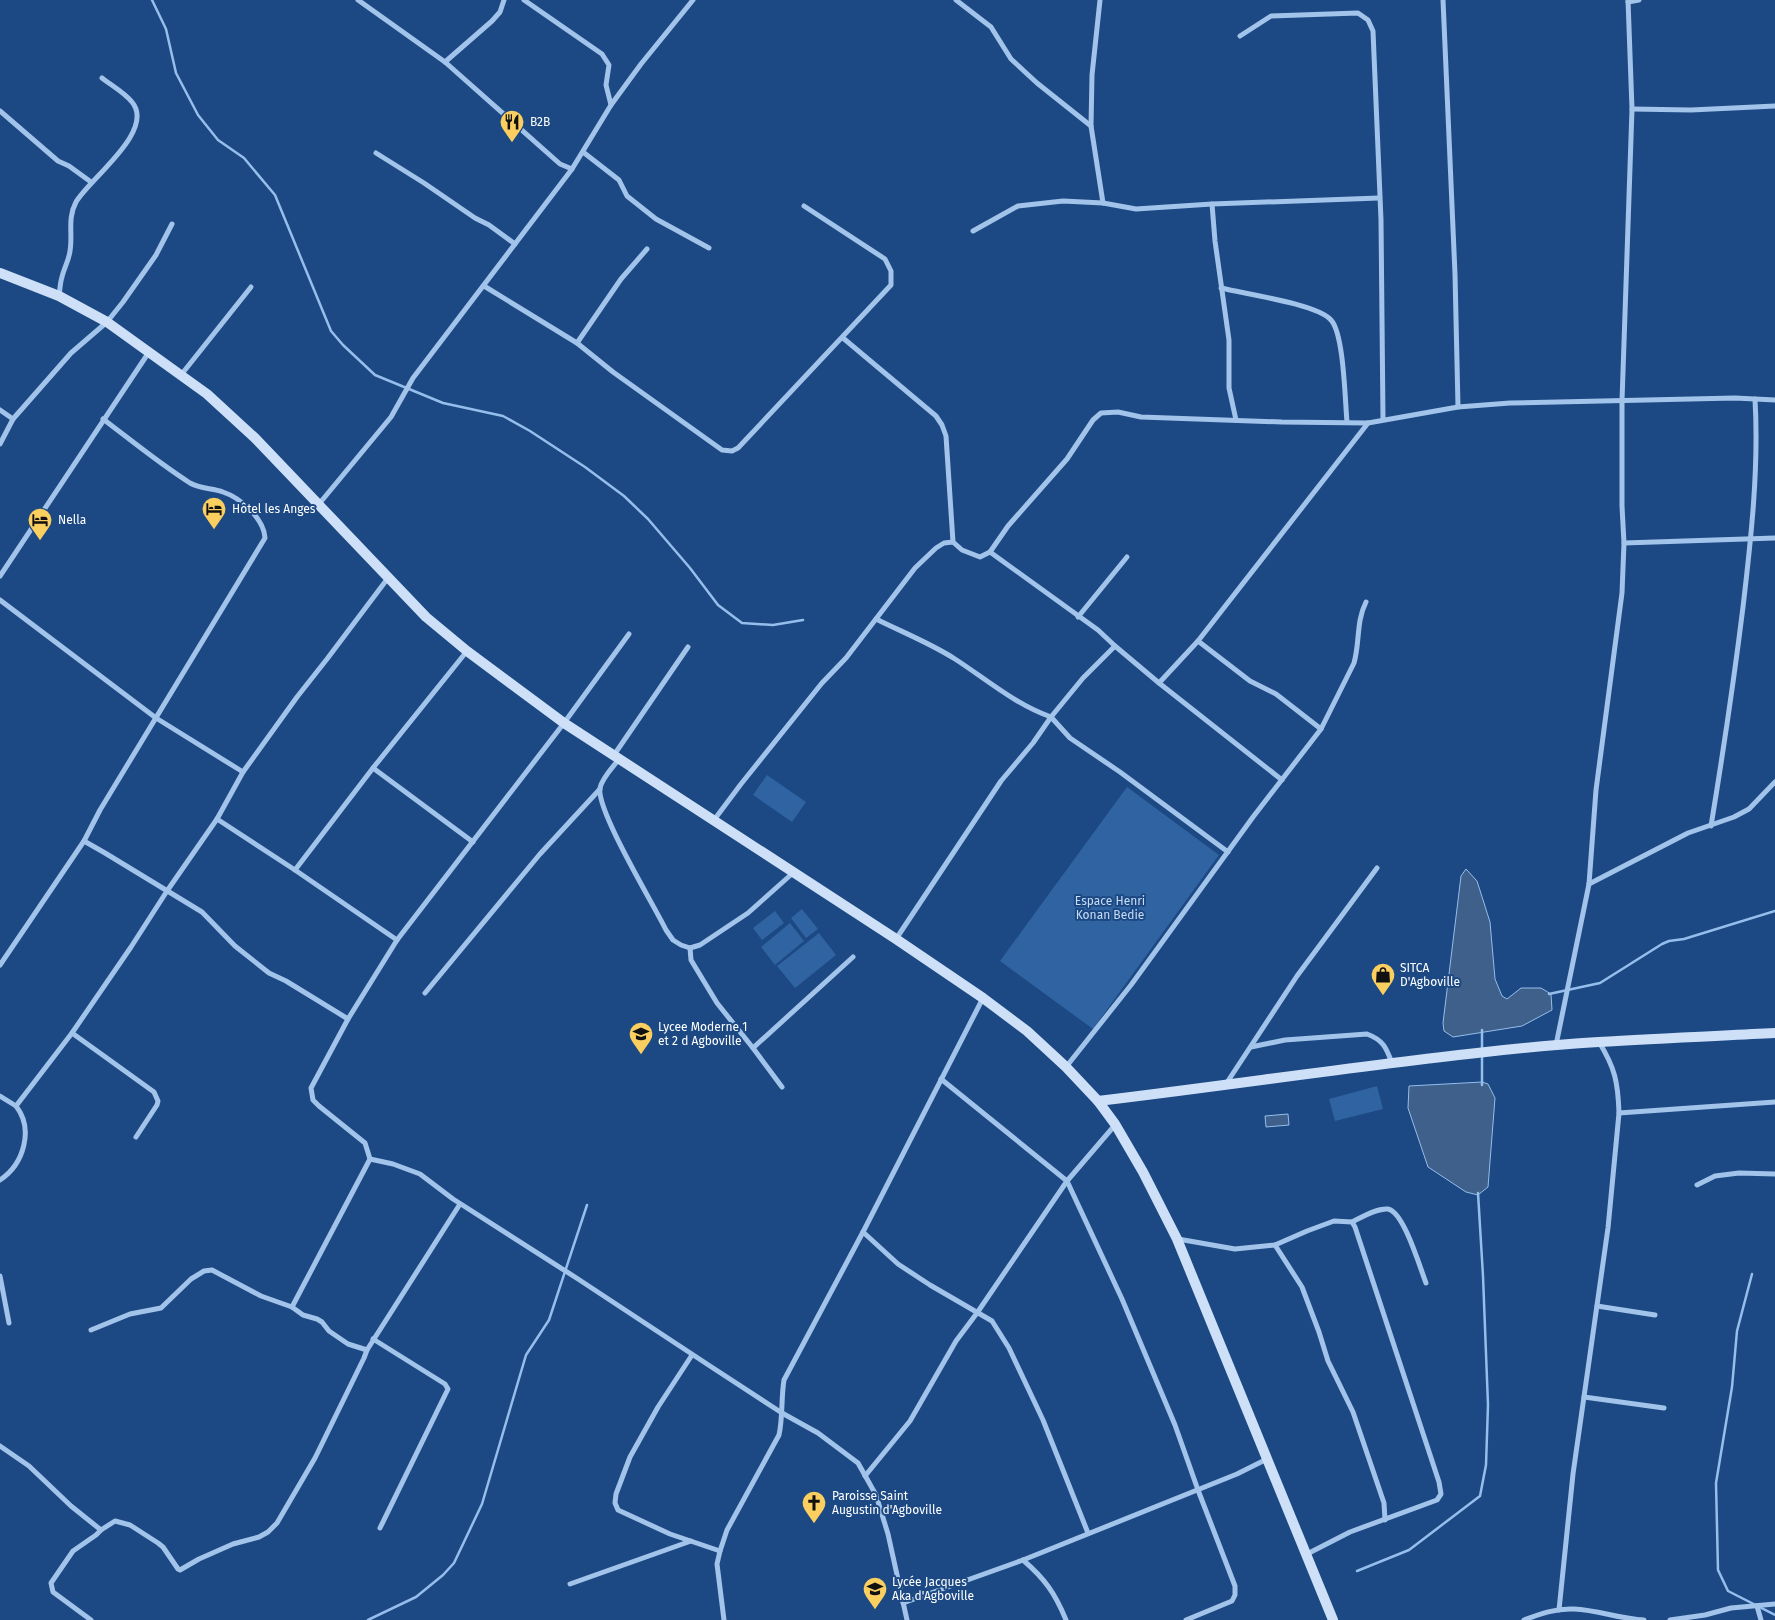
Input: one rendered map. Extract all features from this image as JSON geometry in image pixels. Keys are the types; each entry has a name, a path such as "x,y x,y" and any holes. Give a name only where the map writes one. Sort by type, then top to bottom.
{"main road":[{"path":"0,273 59,296 106,322 207,394 255,438 426,617 467,652 564,723 794,872 983,998 1027,1031 1066,1067 1098,1101 1115,1124 1144,1172 1177,1239 1333,1620"},
{"path":"1098,1101 1478,1053 1556,1045 1775,1033"}],"street":[{"path":"358,0 445,62 560,164 572,170"},
{"path":"445,62 492,21 500,12 504,0"},
{"path":"524,0 602,54 609,65 606,85 611,105"},
{"path":"318,505 391,417 413,378 572,170 611,105 693,0"},
{"path":"956,0 992,27 1011,58 1037,84 1091,126"},
{"path":"1100,0 1092,75 1091,126 1103,203"},
{"path":"1444,0 1455,274 1458,407"},
{"path":"1556,1045 1589,884 1596,790 1622,593 1624,543 1622,401 1632,109 1628,1 1639,0"},
{"path":"1240,36 1271,16 1358,14 1368,20 1373,31 1381,220 1383,419"},
{"path":"59,296 62,277 70,252 71,213 76,201 91,182 123,149 136,126 138,112 132,102 102,78"},
{"path":"1632,109 1691,110 1775,106"},
{"path":"0,111 58,161 69,166 91,182"},
{"path":"583,152 619,180 627,196 656,220 709,248"},
{"path":"376,153 475,218 489,225 515,244"},
{"path":"973,231 1018,206 1063,202 1103,203 1136,208 1379,198"},
{"path":"1212,204 1229,340 1229,388 1236,420"},
{"path":"484,286 577,343 613,372 722,450 732,451 738,448 891,285 891,271 885,259 804,206"},
{"path":"0,444 13,419 71,353 106,322 123,302 156,256 172,224"},
{"path":"577,343 621,279 647,249"},
{"path":"180,375 251,287"},
{"path":"1221,288 1286,302 1320,312 1332,321 1340,340 1348,422"},
{"path":"843,338 936,416 942,425 946,436 953,542 962,550 980,557 990,552 1008,526 1067,459 1093,420 1100,413 1118,412 1140,417 1368,423 1458,407 1510,402 1735,398 1775,400"},
{"path":"0,576 103,419 150,352"},
{"path":"1711,826 1728,723 1751,539 1757,425 1755,399"},
{"path":"0,410 13,419"},
{"path":"0,965 84,841 100,810 265,538 263,526 254,514 239,501 225,492 193,485 103,419"},
{"path":"1159,683 1198,641 1368,423"},
{"path":"1624,543 1775,538"},
{"path":"714,820 822,683 846,658 915,568 944,543 953,542"},
{"path":"990,552 1098,630 1114,646 1159,683 1282,780"},
{"path":"1078,617 1127,557"},
{"path":"16,1106 72,1033 131,948 167,891 217,819 243,772 297,697 328,659 388,578"},
{"path":"0,600 156,718 243,772"},
{"path":"1066,1067 1132,985 1228,852 1321,729 1354,663 1357,651 1358,624 1366,602"},
{"path":"876,619 954,658 1013,698 1039,713 1051,717 1070,738 1120,772 1228,852"},
{"path":"292,1307 370,1159 365,1142 318,1106 313,1100 311,1088 348,1019 397,940 564,723 629,634"},
{"path":"1198,641 1250,681 1276,694 1321,729"},
{"path":"896,939 1001,781 1083,678 1114,646"},
{"path":"688,647 602,783 600,790 603,807 614,832 666,930 673,940 690,948 700,945 748,913 794,872"},
{"path":"295,870 373,768 467,652"},
{"path":"373,768 473,842"},
{"path":"1589,884 1688,833 1734,817 1750,808 1775,782"},
{"path":"425,994 540,854 600,790"},
{"path":"217,819 397,940"},
{"path":"84,841 202,912 234,946 269,973 286,981 348,1019"},
{"path":"1224,1086 1297,976 1377,868"},
{"path":"690,948 691,960 718,1003 782,1087"},
{"path":"754,1048 853,957"},
{"path":"724,1620 717,1564 720,1551 728,1530 779,1435 784,1380 863,1232 983,998"},
{"path":"72,1033 154,1092 158,1102 157,1105 136,1137"},
{"path":"1251,1047 1285,1040 1367,1034 1378,1038 1386,1048 1392,1064"},
{"path":"1559,1610 1573,1474 1610,1210 1619,1113 1614,1070 1598,1042"},
{"path":"941,1079 1067,1181 1122,1299 1175,1425 1235,1586 1235,1595 1232,1601 1186,1620"},
{"path":"0,1096 16,1106 22,1114 25,1129 24,1145 17,1162 8,1175 0,1180"},
{"path":"1619,1113 1775,1102"},
{"path":"865,1476 910,1421 956,1340 978,1313 1067,1181 1115,1124"},
{"path":"370,1159 393,1164 420,1174 460,1204 782,1413 818,1433 858,1463 876,1495 888,1534 907,1620"},
{"path":"1697,1185 1715,1176 1739,1173 1775,1174"},
{"path":"91,1620 53,1592 51,1583 73,1551 115,1521 130,1525 163,1547 178,1570 233,1544 259,1537 268,1532 277,1523 315,1458 364,1358 366,1350 460,1204"},
{"path":"1177,1239 1235,1249 1275,1245 1307,1230 1334,1221 1352,1222 1386,1209 1391,1210 1405,1227 1426,1283"},
{"path":"1306,1554 1350,1532 1438,1500 1441,1494 1439,1482 1352,1222"},
{"path":"863,1232 898,1264 992,1321 1009,1348 1043,1420 1088,1533"},
{"path":"1275,1245 1302,1287 1328,1361 1353,1412 1384,1503 1385,1520"},
{"path":"90,1330 130,1314 160,1308 191,1279 204,1271 212,1270 260,1296 292,1307 303,1315 317,1319 348,1344 366,1350"},
{"path":"0,1276 9,1324"},
{"path":"1597,1306 1655,1315"},
{"path":"373,1339 445,1384 448,1389 380,1528"},
{"path":"692,1355 658,1407 630,1457 616,1494 615,1503 618,1510 670,1534 720,1551"},
{"path":"1584,1397 1664,1408"},
{"path":"0,1446 29,1466 71,1506 101,1530"},
{"path":"903,1603 1023,1560 1198,1490 1267,1459"},
{"path":"570,1584 691,1541"},
{"path":"1023,1560 1046,1582 1057,1597 1066,1620"},
{"path":"1670,1620 1688,1619 1731,1608 1775,1604"},
{"path":"1758,1606 1761,1620"},
{"path":"1524,1620 1544,1613 1573,1609 1644,1620"}],"green space":[{"path":"767,775 806,802 792,822 753,795"},
{"name":"Espace Henri Konan Bedie","path":"1127,787 1219,855 1093,1029 1000,961"},
{"path":"802,909 818,929 806,938 791,918"},
{"path":"775,911 784,923 762,940 753,928"},
{"path":"790,923 804,941 775,965 761,947"},
{"path":"819,933 836,955 795,988 777,966"},
{"path":"1377,1086 1383,1109 1335,1121 1329,1099"}],"shaded area":[{"path":"1466,869 1477,881 1490,922 1495,979 1502,996 1507,999 1521,988 1541,988 1551,994 1552,1010 1522,1026 1453,1037 1444,1031 1443,1023 1461,876"},
{"path":"1482,1082 1488,1084 1495,1098 1488,1187 1478,1195 1466,1192 1428,1167 1408,1108 1409,1086"},
{"path":"1288,1114 1289,1125 1266,1127 1265,1116"}],"waterway":[{"path":"152,0 166,29 176,73 198,115 218,140 244,158 275,195 331,331 343,345 375,375 443,403 503,416 530,431 585,467 624,496 648,519 690,568 718,605 742,623 773,625 803,620"},
{"path":"1549,994 1600,983 1669,941 1684,939 1775,911"},
{"path":"1482,1030 1482,1050"},
{"path":"1482,1055 1482,1085"},
{"path":"1357,1571 1409,1550 1480,1496 1486,1465 1488,1405 1478,1193"},
{"path":"368,1620 416,1597 443,1575 454,1563 482,1504 526,1355 549,1320 587,1205"},
{"path":"1752,1274 1737,1331 1732,1387 1716,1483 1718,1570 1728,1591 1775,1615"}],"place":[{"name":"B2B","path":"512,143"},
{"name":"Hôtel les Anges","path":"214,530"},
{"name":"Nella","path":"40,541"},
{"name":"SITCA D'Agboville","path":"1383,996"},
{"name":"Lycee Moderne 1 et 2 d Agboville","path":"641,1055"},
{"name":"Paroisse Saint Augustin d'Agboville","path":"814,1524"},
{"name":"Lycée Jacques Aka d'Agboville","path":"875,1610"}]}
